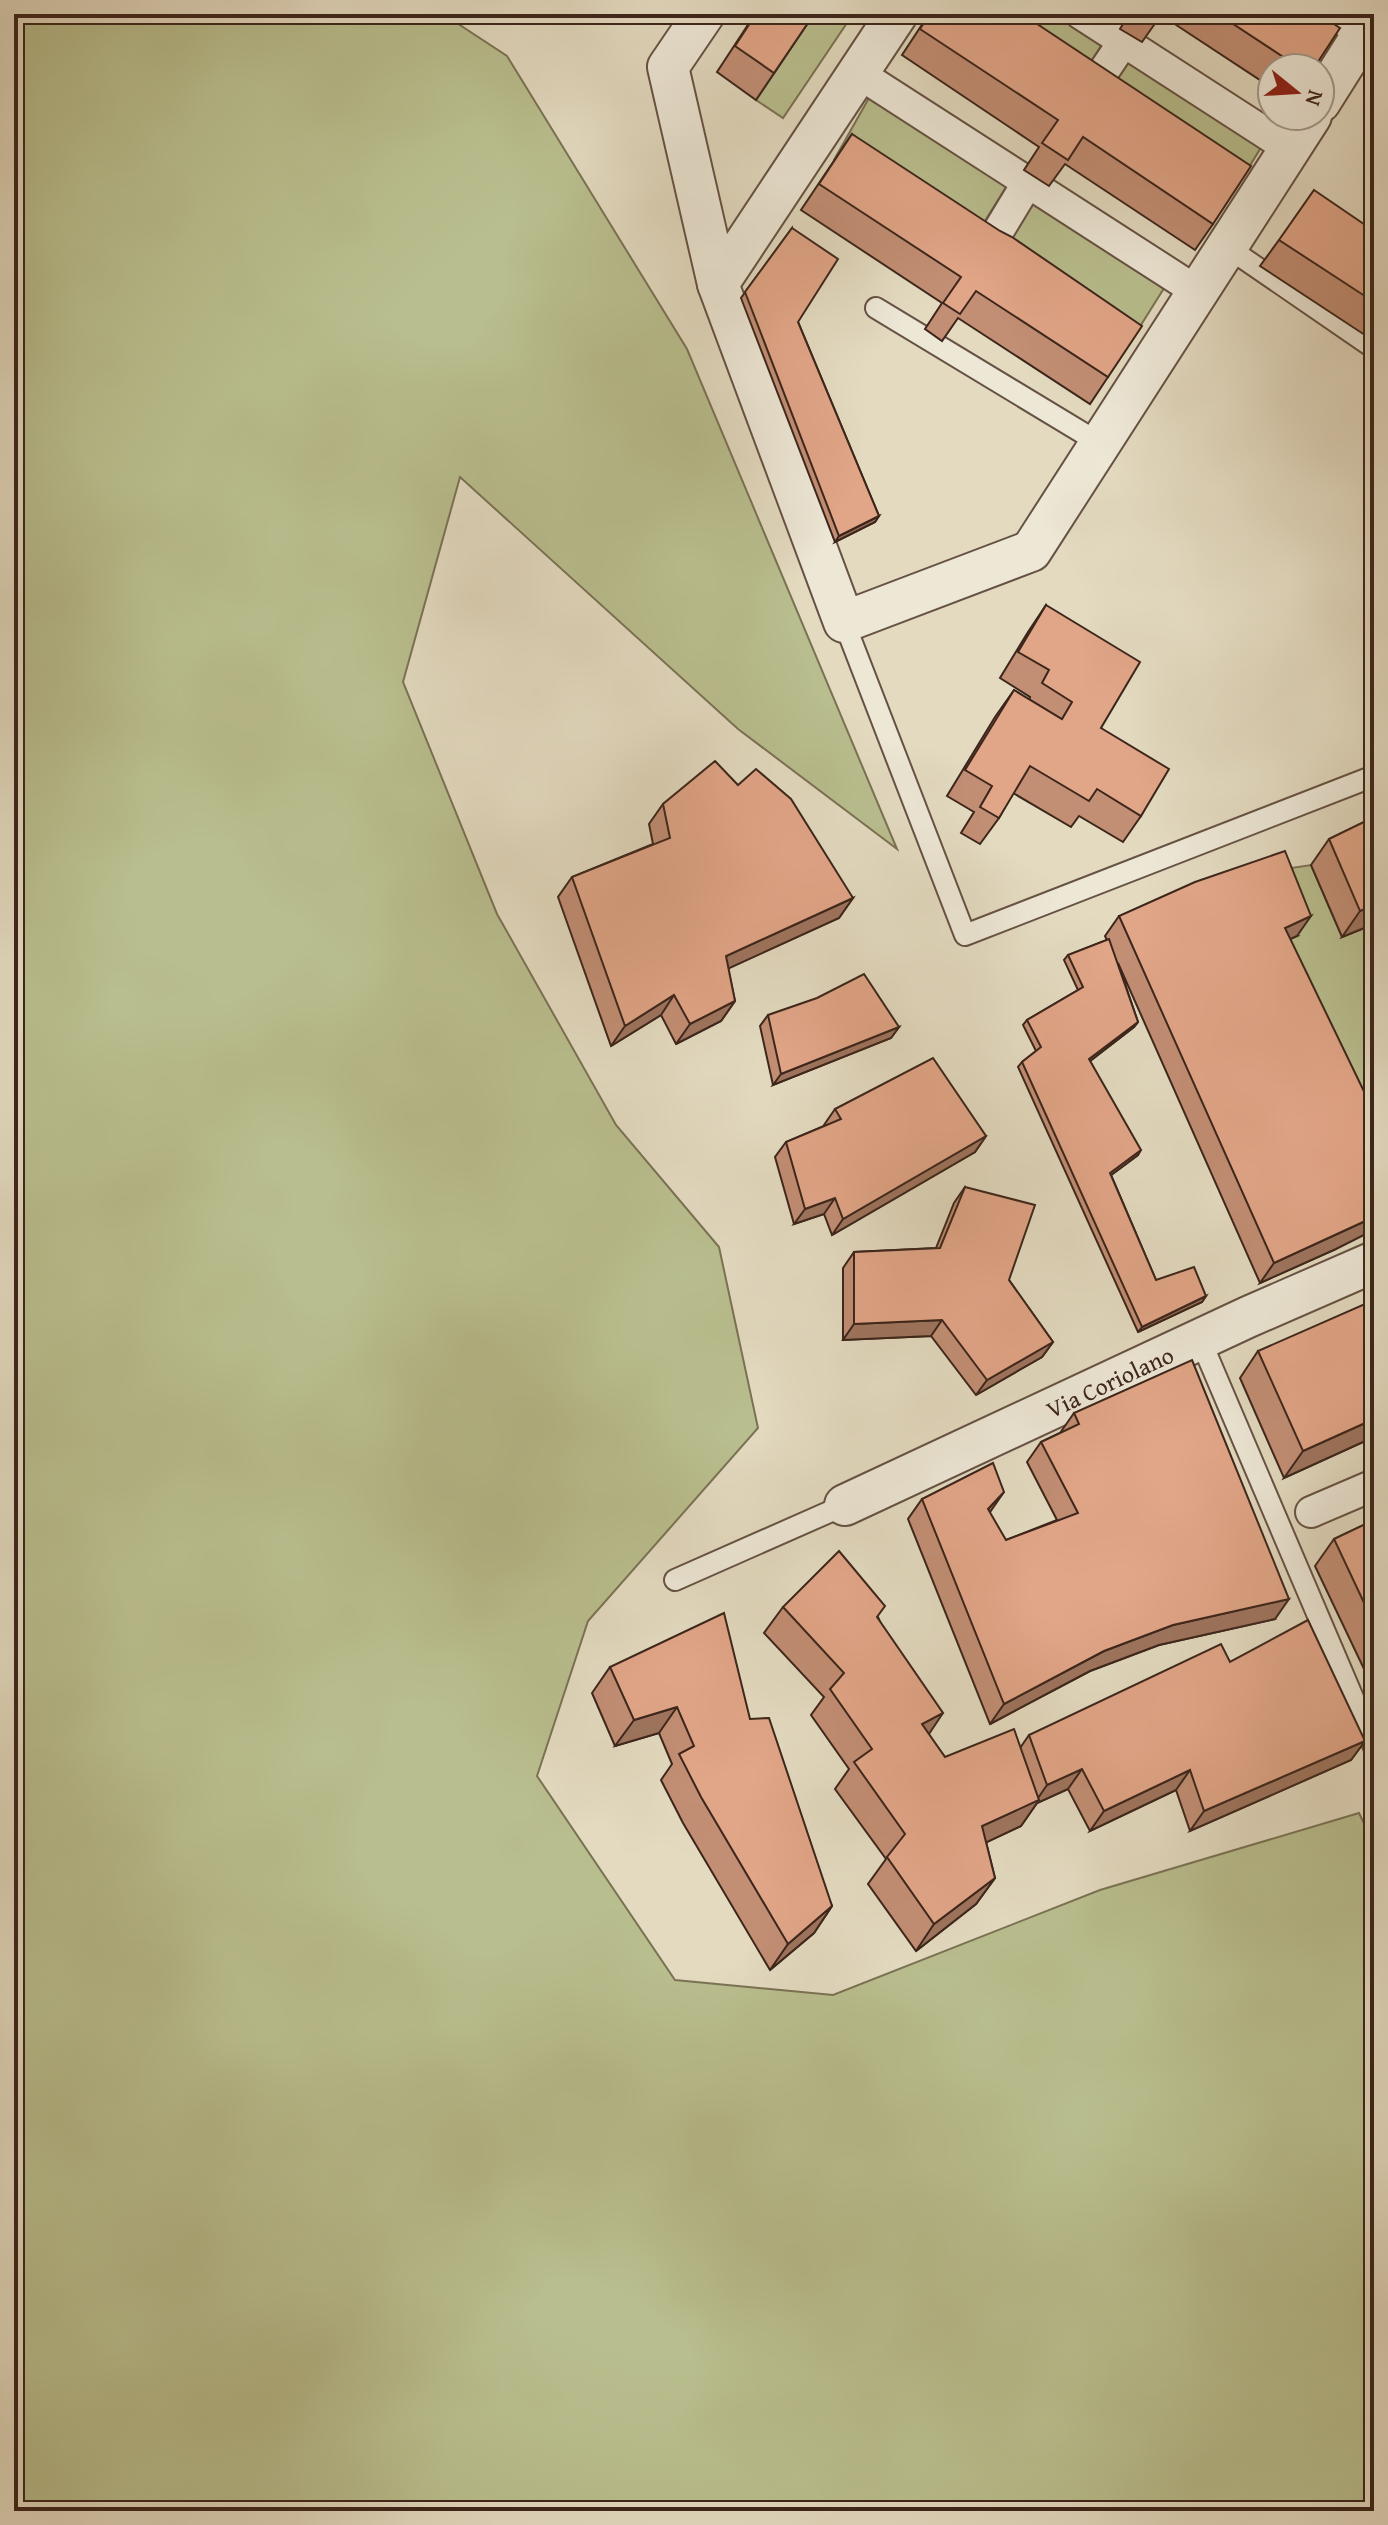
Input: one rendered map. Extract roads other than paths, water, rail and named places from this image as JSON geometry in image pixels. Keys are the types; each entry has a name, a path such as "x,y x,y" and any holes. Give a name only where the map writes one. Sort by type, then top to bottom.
{"street":[{"path":"704,14 668,67 718,284 844,622 1031,551 1301,132"},
{"path":"718,284 897,14"},
{"path":"1081,14 1290,149"},
{"path":"1336,70 1361,20"},
{"path":"1087,96 1124,41"},
{"path":"858,73 1198,292"},
{"path":"982,258 1028,182"},
{"name":"Via Coriolano","path":"845,1505 1200,1339 1374,1262"},
{"path":"1311,1512 1374,1485"}],"lane":[{"path":"1227,247 1374,348"},
{"path":"876,308 1101,444"},
{"path":"844,622 965,935 1374,776"},
{"path":"1200,1339 1374,1747"},
{"path":"675,1580 845,1505"}]}
